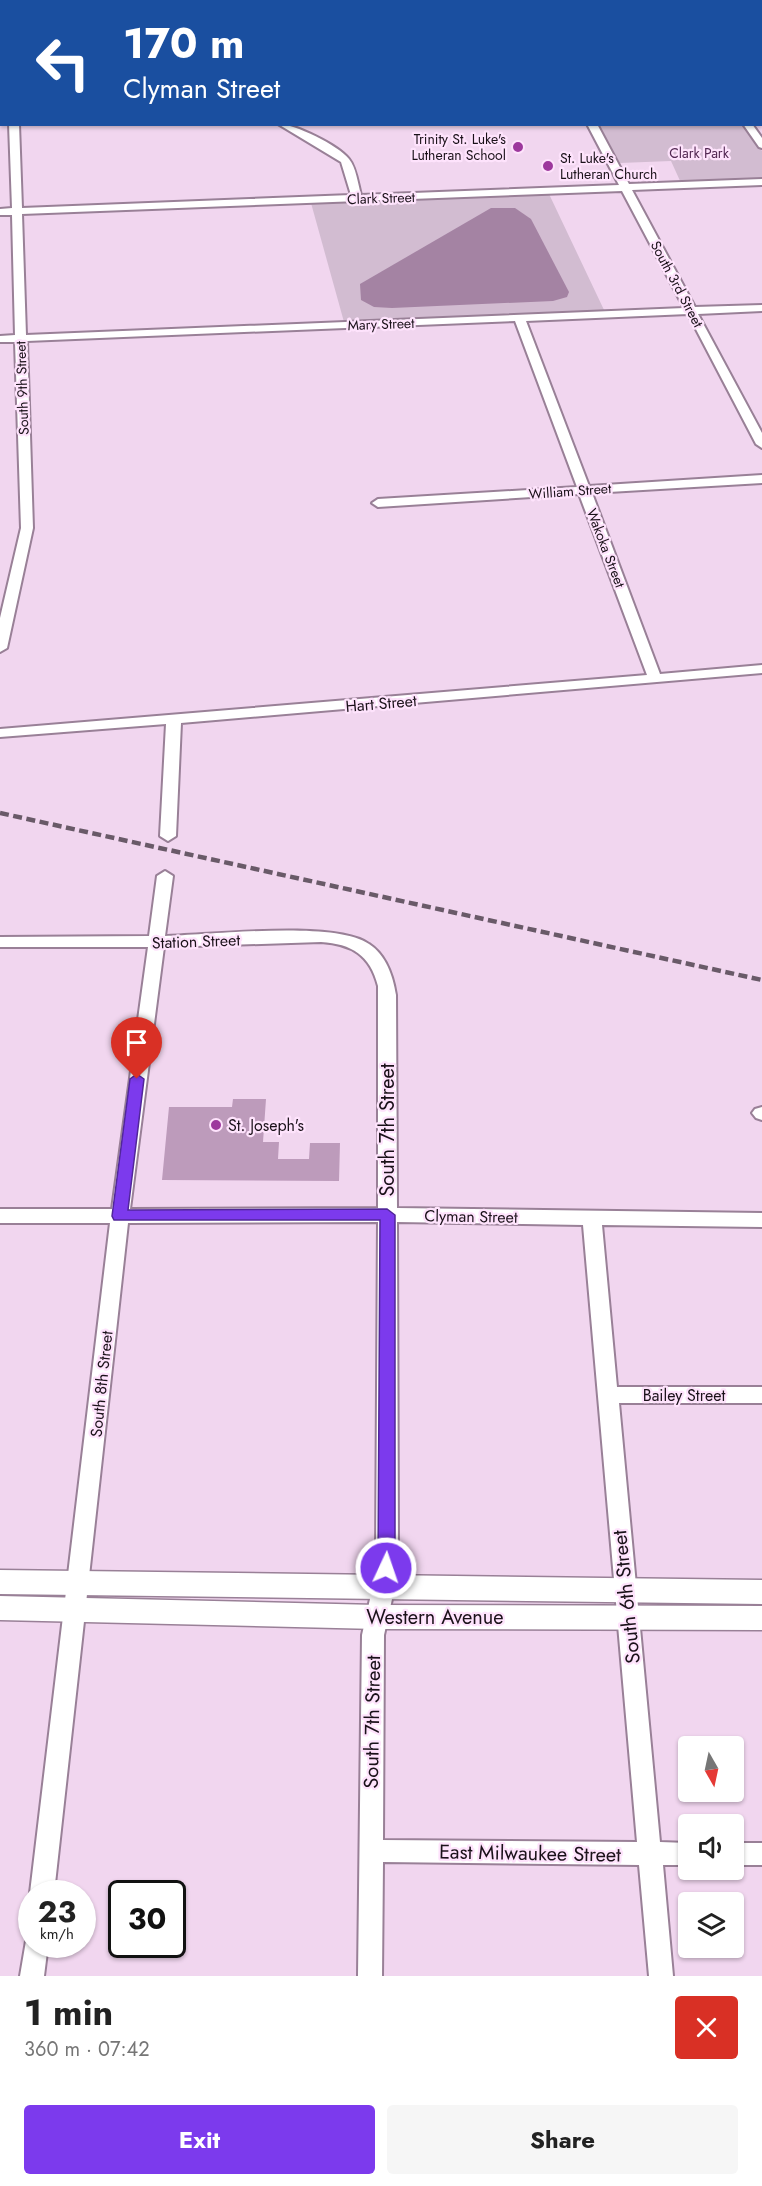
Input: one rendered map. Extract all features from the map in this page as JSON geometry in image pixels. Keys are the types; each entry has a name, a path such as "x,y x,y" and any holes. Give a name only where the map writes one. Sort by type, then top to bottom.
{"street":[{"name":"South 9th Street","path":"0,648 27,528 15,126"},
{"path":"286,126 337,153 346,161 357,199"},
{"name":"South 3rd Street","path":"593,126 762,444"},
{"path":"748,126 762,145"},
{"name":"Clark Street","path":"0,212 762,182"},
{"name":"Mary Street","path":"0,339 762,308"},
{"name":"Wakoka Street","path":"519,318 655,678"},
{"name":"William Street","path":"378,503 762,478"},
{"name":"Hart Street","path":"0,733 375,704 762,669"},
{"path":"168,836 174,718"},
{"name":"South 8th Street","path":"44,1880 120,1216 165,876"},
{"name":"Station Street","path":"0,942 155,942 312,937 347,940 366,950 382,966"},
{"name":"South 7th Street","path":"370,1976 373,1635 383,1589 388,1544 388,995 382,966"},
{"name":"Clyman Street","path":"0,1216 387,1215 762,1220"},
{"name":"South 6th Street","path":"592,1219 606,1395 629,1618 661,1976"},
{"name":"Bailey Street","path":"606,1395 762,1395"},
{"name":"Western Avenue","path":"0,1582 383,1589 762,1592"},
{"name":"Western Avenue","path":"0,1608 377,1617 762,1618"},
{"name":"East Milwaukee Street","path":"371,1851 678,1854"},
{"path":"744,1854 762,1854"},
{"path":"32,1976 34,1958"}],"green space":[{"name":"Clark Park","path":"600,126 745,126 762,151 762,179 681,183 671,161 620,163"},
{"path":"549,194 605,312 344,322 311,203"}],"shaded area":[{"path":"491,208 515,208 531,219 569,292 567,297 553,301 392,308 374,307 361,300 360,284"}],"building":[{"name":"St. Joseph's","path":"233,1099 266,1099 263,1142 279,1142 278,1159 309,1159 310,1143 340,1143 339,1181 162,1180 169,1107 232,1107"}],"railway":[{"path":"0,813 762,980"}],"place":[{"name":"Trinity St. Luke's Lutheran School","path":"518,147"},
{"name":"St. Luke's Lutheran Church","path":"548,166"},
{"name":"St. Joseph's","path":"216,1125"}],"route":[{"path":"137,1079 120,1216 387,1215 386,1568"}]}
